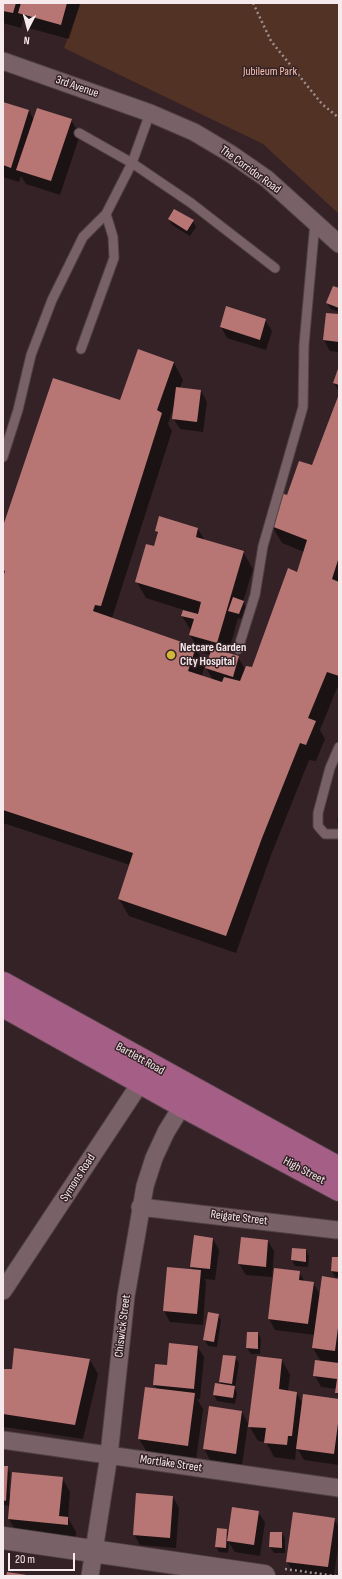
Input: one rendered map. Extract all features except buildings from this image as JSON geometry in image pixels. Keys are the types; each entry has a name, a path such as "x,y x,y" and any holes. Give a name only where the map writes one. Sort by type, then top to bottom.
{"main road":[{"name":"Bartlett Road","path":"3,983 148,1075 182,1106 273,1143"},
{"name":"Bartlett Road","path":"3,1006 148,1075 199,1091 273,1143"},
{"name":"High Street","path":"273,1143 339,1168"},
{"name":"High Street","path":"273,1143 339,1190"}],"street":[{"name":"3rd Avenue","path":"3,61 150,113"},
{"name":"The Corridor Road","path":"150,113 194,132 231,154 267,179 339,244"},
{"name":"Symons Road","path":"3,1291 148,1075"},
{"name":"Chiswick Street","path":"90,1576 108,1455 126,1296 140,1207 154,1158 166,1132 182,1106 199,1091"},
{"name":"Reigate Street","path":"140,1207 337,1230"},
{"name":"Mortlake Street","path":"3,1440 339,1488"},
{"path":"3,1538 94,1550 264,1576"}],"lane":[{"path":"3,457 18,410 31,355 52,300 83,237 106,214 132,162 150,113"},
{"path":"80,133 132,162 191,203 275,268"},
{"path":"81,349 114,258 113,238 106,214"},
{"path":"238,649 255,595 263,546 303,407 304,345 315,222"},
{"path":"339,747 330,768 318,813 318,826 325,834 339,834"},
{"path":"330,768 339,772"}],"path":[{"path":"252,3 271,41 322,104 339,118"}],"green space":[{"name":"Jubileum Park","path":"81,3 339,3 339,214 263,144 64,48"}],"place":[{"name":"Netcare Garden City Hospital","path":"171,655"}]}
